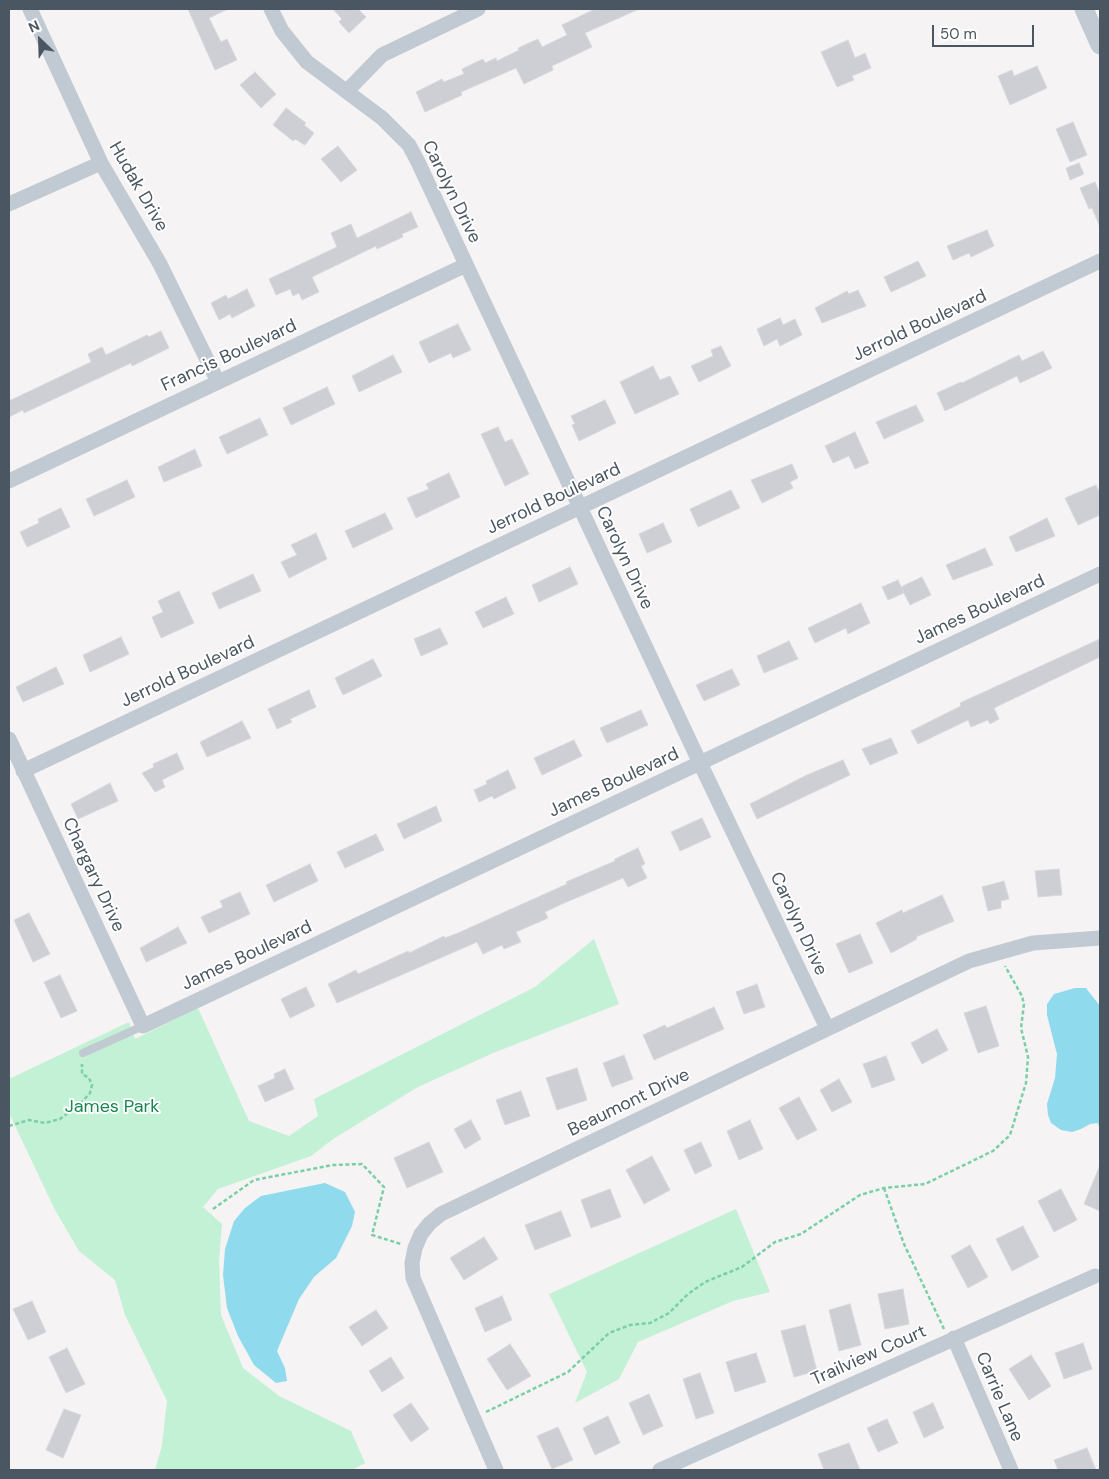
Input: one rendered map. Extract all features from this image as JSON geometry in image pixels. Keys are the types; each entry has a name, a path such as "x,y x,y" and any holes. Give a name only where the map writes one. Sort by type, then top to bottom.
{"street":[{"name":"Hudak Drive","path":"30,9 100,163 160,264 218,382"},
{"name":"Carolyn Drive","path":"271,9 282,31 307,62 382,118 409,145 827,1028"},
{"path":"347,91 382,55 478,9"},
{"path":"1084,9 1100,45"},
{"path":"9,204 100,163"},
{"name":"Jerrold Boulevard","path":"23,771 1100,261"},
{"name":"Francis Boulevard","path":"9,481 466,265"},
{"name":"James Boulevard","path":"143,1026 1100,574"},
{"name":"Chargary Drive","path":"9,739 143,1026"},
{"name":"Beaumont Drive","path":"496,1470 417,1292 413,1278 412,1263 415,1248 421,1234 441,1214 969,961 1000,950 1032,943 1100,938"},
{"name":"Trailview Court","path":"660,1470 1095,1276"},
{"name":"Carrie Lane","path":"952,1340 1011,1470"}],"lane":[{"path":"83,1054 143,1026"}],"path":[{"path":"473,1418 568,1372 609,1333 630,1325 650,1323 669,1312 688,1294 705,1282 742,1267 775,1242 801,1234 860,1195 884,1188 925,1184 994,1151 1010,1135 1026,1084 1028,1057 1021,1028 1024,1004 1022,996 1005,969 1000,950"},
{"path":"9,1126 29,1120 45,1123 60,1119 90,1093 92,1085 89,1078 82,1074"},
{"path":"212,1210 254,1180 333,1165 362,1164 384,1187 372,1235 415,1248"},
{"path":"884,1188 904,1244 952,1340"}],"green space":[{"name":"James Park","path":"594,939 619,1004 493,1053 418,1087 333,1139 311,1156 218,1189 203,1207 222,1224 219,1261 221,1315 243,1368 279,1396 351,1431 365,1463 352,1470 155,1470 162,1445 167,1401 125,1315 115,1280 79,1251 55,1210 9,1113 9,1079 129,1022 135,1039 198,1008 249,1121 289,1136 318,1116 314,1099 535,987"},
{"path":"736,1209 770,1292 733,1301 638,1342 619,1379 575,1403 587,1372 549,1294"}],"water":[{"path":"1075,988 1086,988 1100,1006 1100,1131 1098,1123 1090,1124 1072,1132 1061,1130 1051,1123 1048,1115 1047,1104 1055,1078 1057,1054 1047,1015 1047,1004 1054,994"},
{"path":"325,1183 345,1192 355,1212 352,1226 336,1258 314,1277 299,1299 277,1351 285,1368 287,1381 276,1383 254,1365 238,1336 227,1308 223,1275 225,1249 234,1221 245,1208 261,1196"}],"building":[{"path":"188,9 228,9 209,18 221,42 227,39 237,60 215,70"},
{"path":"333,9 358,9 366,17 349,33 339,22 342,19"},
{"path":"595,9 639,9 585,33 592,47 552,66 553,70 524,84 516,68 461,92 462,95 425,112 416,92 442,79 444,82 464,74 462,69 483,59 485,63 496,58 497,61 519,50 518,48 538,39 542,47 567,35 562,25"},
{"path":"848,40 855,58 865,53 871,68 852,76 854,80 837,87 821,52"},
{"path":"1037,66 1047,88 1010,105 998,76 1012,70 1014,76"},
{"path":"255,72 276,94 261,108 240,85"},
{"path":"286,108 306,123 304,125 314,133 305,145 295,139 293,141 273,125"},
{"path":"1073,122 1087,155 1070,162 1056,129"},
{"path":"338,146 357,170 341,182 321,159"},
{"path":"1079,163 1084,174 1070,180 1066,168"},
{"path":"1095,182 1100,194 1100,227 1092,208 1089,209 1080,188"},
{"path":"411,212 418,227 402,234 403,237 377,249 376,246 312,277 319,292 302,300 299,293 293,296 290,289 276,295 269,279 337,247 331,233 351,224 357,238"},
{"path":"987,230 994,246 971,257 969,253 953,260 947,246"},
{"path":"918,261 926,276 891,292 884,277"},
{"path":"247,289 255,306 232,318 230,314 219,320 211,303 226,295 228,299"},
{"path":"858,290 866,306 822,323 815,308 847,291 849,294"},
{"path":"780,318 783,325 795,319 802,335 780,346 777,339 764,346 757,329"},
{"path":"458,324 471,350 453,358 451,353 429,363 419,342"},
{"path":"161,331 169,348 132,366 131,363 24,413 23,410 9,417 9,401 91,362 88,354 102,347 106,355 147,335 149,337"},
{"path":"721,346 731,366 699,382 691,366 713,356 711,350"},
{"path":"1043,351 1052,368 1020,383 1017,376 945,411 937,393 1019,355 1022,361"},
{"path":"393,355 402,372 359,392 352,376"},
{"path":"653,366 660,380 670,376 679,394 635,414 620,382"},
{"path":"327,387 335,404 291,425 283,408"},
{"path":"605,400 616,423 579,441 572,425 575,424 571,416"},
{"path":"916,405 924,421 884,439 876,422"},
{"path":"260,418 268,435 227,454 219,437"},
{"path":"498,427 505,442 512,439 529,474 505,486 481,434"},
{"path":"855,432 869,463 855,469 849,456 833,463 825,446"},
{"path":"195,449 202,466 164,482 158,467"},
{"path":"792,464 798,478 790,482 793,488 762,503 751,480"},
{"path":"449,473 460,497 416,518 407,498 429,489 426,484"},
{"path":"127,480 135,497 94,516 86,499"},
{"path":"1096,485 1100,493 1100,515 1078,525 1065,498"},
{"path":"731,490 740,508 698,527 690,509"},
{"path":"61,508 70,527 27,547 20,532 39,523 38,519"},
{"path":"385,513 393,529 353,548 345,531"},
{"path":"1047,518 1055,536 1016,552 1009,537"},
{"path":"663,523 672,542 647,553 639,534"},
{"path":"316,533 327,559 289,578 281,562 297,555 291,545"},
{"path":"985,548 993,565 953,580 946,565"},
{"path":"570,567 578,584 539,602 532,585"},
{"path":"253,574 261,591 219,609 212,593"},
{"path":"922,577 931,595 910,605 901,587"},
{"path":"898,580 904,593 888,600 882,587"},
{"path":"179,591 194,623 161,638 152,617 163,612 158,601"},
{"path":"506,597 514,614 483,628 475,612"},
{"path":"861,603 870,623 848,634 846,628 815,643 808,628"},
{"path":"440,628 448,644 421,656 414,639"},
{"path":"121,637 129,654 90,672 83,655"},
{"path":"1100,639 1100,657 994,708 999,719 990,724 988,720 971,727 968,720 918,744 911,731 961,706 960,703"},
{"path":"789,641 798,659 764,673 757,656"},
{"path":"373,659 382,676 343,695 335,678"},
{"path":"56,667 64,684 23,702 16,687"},
{"path":"732,669 740,685 704,701 696,685"},
{"path":"309,690 316,707 290,719 292,722 277,729 268,709"},
{"path":"641,710 648,725 607,743 600,728"},
{"path":"242,721 251,738 207,757 200,742"},
{"path":"891,738 898,753 870,765 862,749"},
{"path":"574,740 582,756 542,775 534,758"},
{"path":"177,753 184,769 162,780 165,787 155,792 142,773 154,767 153,764"},
{"path":"843,760 850,775 757,819 750,804 807,775"},
{"path":"508,770 516,788 494,799 492,796 479,802 474,790 487,784 486,781"},
{"path":"110,783 118,801 78,819 71,804"},
{"path":"436,806 442,821 404,839 397,824"},
{"path":"702,818 711,837 680,851 671,832"},
{"path":"376,834 384,850 345,868 337,852"},
{"path":"638,848 645,864 641,866 647,878 628,887 623,878 545,912 548,918 516,932 521,942 504,949 502,945 483,954 477,942 337,1003 328,984 356,970 358,974 444,936 445,938 458,933 567,884 566,882 615,861 615,859"},
{"path":"310,864 318,881 274,902 266,885"},
{"path":"1059,869 1062,895 1038,897 1035,871"},
{"path":"1004,881 1009,899 1001,901 1001,908 988,911 982,887"},
{"path":"240,892 250,914 209,933 201,917 223,907 220,901"},
{"path":"942,895 954,921 916,937 917,939 891,953 876,923 902,910 903,913"},
{"path":"29,913 50,954 33,962 14,920"},
{"path":"178,927 187,943 146,962 140,948"},
{"path":"860,934 873,963 849,973 836,944"},
{"path":"60,975 77,1011 61,1018 44,982"},
{"path":"757,984 765,1007 744,1014 736,992"},
{"path":"306,987 315,1006 290,1018 281,999"},
{"path":"986,1006 999,1046 978,1053 964,1013"},
{"path":"714,1007 724,1029 654,1060 643,1035 665,1025 667,1028"},
{"path":"937,1029 948,1050 922,1064 911,1043"},
{"path":"624,1055 633,1079 612,1087 603,1063"},
{"path":"886,1056 895,1080 872,1088 863,1064"},
{"path":"577,1068 587,1100 557,1110 546,1078"},
{"path":"285,1069 294,1089 265,1102 258,1086 275,1078 274,1074"},
{"path":"839,1079 852,1102 832,1112 820,1090"},
{"path":"521,1091 530,1116 505,1125 496,1100"},
{"path":"799,1097 817,1130 797,1140 779,1108"},
{"path":"471,1120 481,1139 465,1149 454,1129"},
{"path":"750,1120 763,1149 739,1160 727,1131"},
{"path":"429,1142 443,1172 407,1188 394,1158"},
{"path":"701,1142 712,1166 695,1174 684,1150"},
{"path":"652,1156 670,1190 644,1204 626,1170"},
{"path":"1100,1165 1100,1211 1084,1204"},
{"path":"610,1189 621,1217 591,1228 581,1200"},
{"path":"1061,1189 1077,1220 1054,1232 1038,1201"},
{"path":"561,1211 571,1236 535,1250 525,1225"},
{"path":"1023,1226 1039,1257 1012,1271 996,1239"},
{"path":"484,1237 498,1259 464,1280 450,1258"},
{"path":"970,1245 988,1277 968,1288 951,1256"},
{"path":"903,1289 909,1324 885,1329 878,1294"},
{"path":"502,1296 512,1320 485,1332 475,1308"},
{"path":"32,1301 46,1332 28,1340 13,1309"},
{"path":"850,1304 861,1345 839,1351 829,1310"},
{"path":"376,1310 388,1328 362,1346 349,1327"},
{"path":"805,1325 817,1371 794,1377 781,1331"},
{"path":"1083,1343 1092,1369 1064,1379 1055,1353"},
{"path":"510,1344 531,1376 507,1390 487,1359"},
{"path":"67,1348 85,1384 66,1393 49,1357"},
{"path":"756,1353 766,1382 735,1392 726,1362"},
{"path":"1031,1355 1051,1386 1029,1400 1009,1369"},
{"path":"391,1357 404,1378 382,1392 369,1371"},
{"path":"700,1373 714,1413 696,1419 683,1379"},
{"path":"649,1394 663,1426 643,1435 629,1403"},
{"path":"411,1403 429,1429 411,1442 393,1415"},
{"path":"933,1403 944,1428 924,1438 913,1412"},
{"path":"64,1409 81,1415 63,1458 46,1450"},
{"path":"608,1416 620,1443 595,1455 583,1428"},
{"path":"887,1419 898,1443 878,1452 867,1428"},
{"path":"558,1427 573,1460 552,1469 537,1436"},
{"path":"849,1443 860,1470 824,1470 818,1454"},
{"path":"1087,1448 1096,1470 1058,1470 1054,1460"}]}
